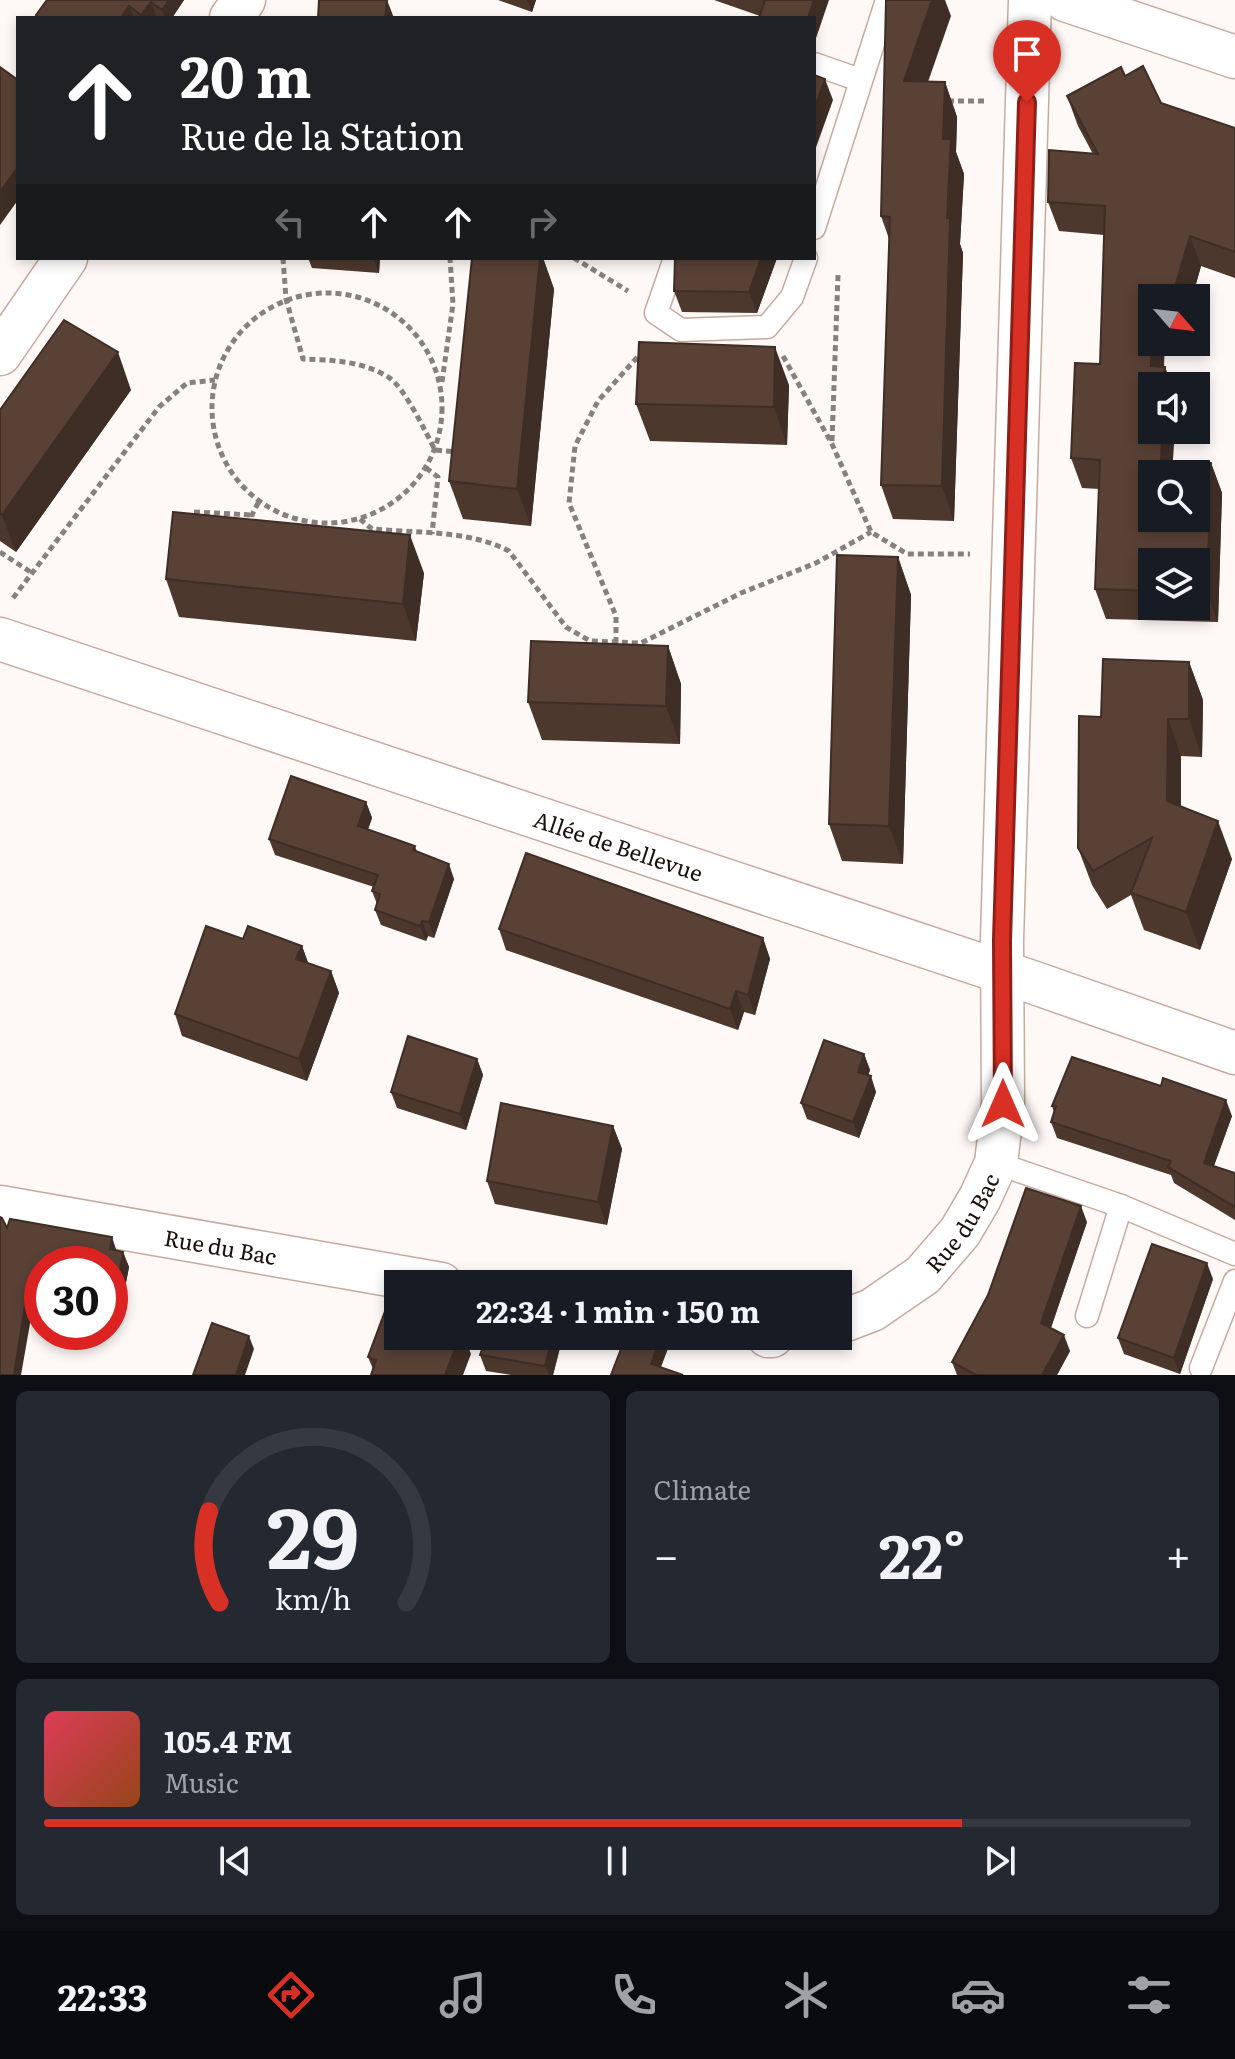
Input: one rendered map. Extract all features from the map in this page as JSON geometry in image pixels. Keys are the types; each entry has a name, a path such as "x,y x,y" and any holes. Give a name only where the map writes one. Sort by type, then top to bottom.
{"street":[{"name":"Rue du Bac","path":"852,1318 872,1310 923,1275 960,1232 996,1163 1003,1104 1003,973 1030,0"},
{"path":"1065,0 1235,57"},
{"path":"0,354 65,260"},
{"name":"Allée de Bellevue","path":"4,622 1235,1053"},
{"name":"Rue du Bac","path":"0,1207 384,1274"}],"lane":[{"path":"816,222 887,0"},
{"path":"816,65 860,80"},
{"path":"674,260 656,313 681,330 767,327 792,297 805,260"},
{"path":"996,1163 1121,1206 1235,1254"},
{"path":"1087,1316 1121,1206"},
{"path":"1201,1368 1235,1281"}],"path":[{"path":"938,100 1027,102"},
{"path":"283,260 286,299 303,359 342,360 390,377 414,410 435,450"},
{"path":"441,387 433,360 414,330 391,310 367,299 338,292 311,293 286,299 266,309 247,324 229,346 215,379 211,417 220,451 240,484 279,513 308,522 336,523 360,519 381,510 408,490 426,468 435,450 453,304 450,260"},
{"path":"577,260 656,313 642,352 598,401 575,446 569,503 616,616 616,643"},
{"path":"832,444 838,268"},
{"path":"767,327 832,444 871,532 907,554 1014,554"},
{"path":"4,622 32,573 159,407 187,383 215,379"},
{"path":"435,450 457,452"},
{"path":"426,468 438,477 432,534"},
{"path":"251,534 252,515 259,501"},
{"path":"194,512 252,515"},
{"path":"360,519 372,529 477,539 509,551 566,627 590,641 616,643 641,643 741,593 816,563 871,532"},
{"path":"372,529 372,539"},
{"path":"0,552 32,573"}],"building":[{"path":"47,0 169,0 162,10 151,2 141,15 129,6 122,16 36,15"},
{"path":"319,0 387,0 385,16 318,16"},
{"path":"765,0 814,0 809,16 760,16"},
{"path":"886,0 932,0 904,81 945,82 943,139 951,139 942,486 881,485 890,217 881,216"},
{"path":"1143,66 1161,103 1235,128 1235,252 1190,236 1176,284 1138,284 1138,356 1151,356 1151,366 1165,367 1165,372 1138,372 1138,444 1162,444 1161,460 1138,460 1138,532 1209,532 1208,548 1138,548 1138,591 1095,589 1100,460 1071,458 1075,363 1100,364 1105,206 1048,202 1049,150 1098,154 1067,96 1121,67 1125,76"},
{"path":"0,67 16,79 16,170 0,192"},
{"path":"816,76 825,79 816,104"},
{"path":"472,260 540,260 517,489 449,481"},
{"path":"675,260 760,260 749,292 674,291"},
{"path":"64,320 118,352 2,515 0,410"},
{"path":"639,342 775,347 774,407 636,404"},
{"path":"173,512 410,535 403,604 166,579"},
{"path":"837,555 898,557 889,826 829,824"},
{"path":"531,641 668,646 666,706 528,702"},
{"path":"1103,659 1189,662 1189,719 1168,719 1167,801 1218,821 1186,912 1131,893 1152,838 1093,871 1078,848 1079,716 1101,717"},
{"path":"291,776 366,802 358,826 415,846 413,850 449,864 429,922 422,921 420,926 375,910 380,894 372,891 378,875 269,839"},
{"path":"526,853 763,938 748,995 736,991 730,1009 499,929"},
{"path":"206,926 243,939 248,926 302,946 296,959 331,971 299,1059 175,1014"},
{"path":"408,1036 477,1059 460,1114 391,1092"},
{"path":"824,1040 864,1054 858,1072 871,1076 853,1122 801,1103"},
{"path":"1072,1057 1161,1086 1163,1078 1226,1100 1204,1163 1235,1173 1235,1207 1168,1167 1171,1161 1051,1122 1056,1106 1052,1106"},
{"path":"501,1103 613,1126 598,1202 487,1181"},
{"path":"1026,1188 1081,1206 1041,1323 1064,1335 1042,1375 976,1375 952,1362 988,1295"},
{"path":"0,1217 7,1228 10,1219 112,1237 110,1246 24,1246 24,1312 14,1375 0,1375"},
{"path":"1152,1244 1207,1263 1174,1358 1118,1338"},
{"path":"384,1314 384,1350 455,1350 445,1375 371,1375 376,1360 368,1357"},
{"path":"212,1323 249,1336 236,1375 193,1375"},
{"path":"482,1350 549,1350 545,1366 480,1355"},
{"path":"621,1350 656,1350 651,1364 683,1375 611,1375"}],"route":[{"path":"1003,1104 1002,940 1027,102"}]}
